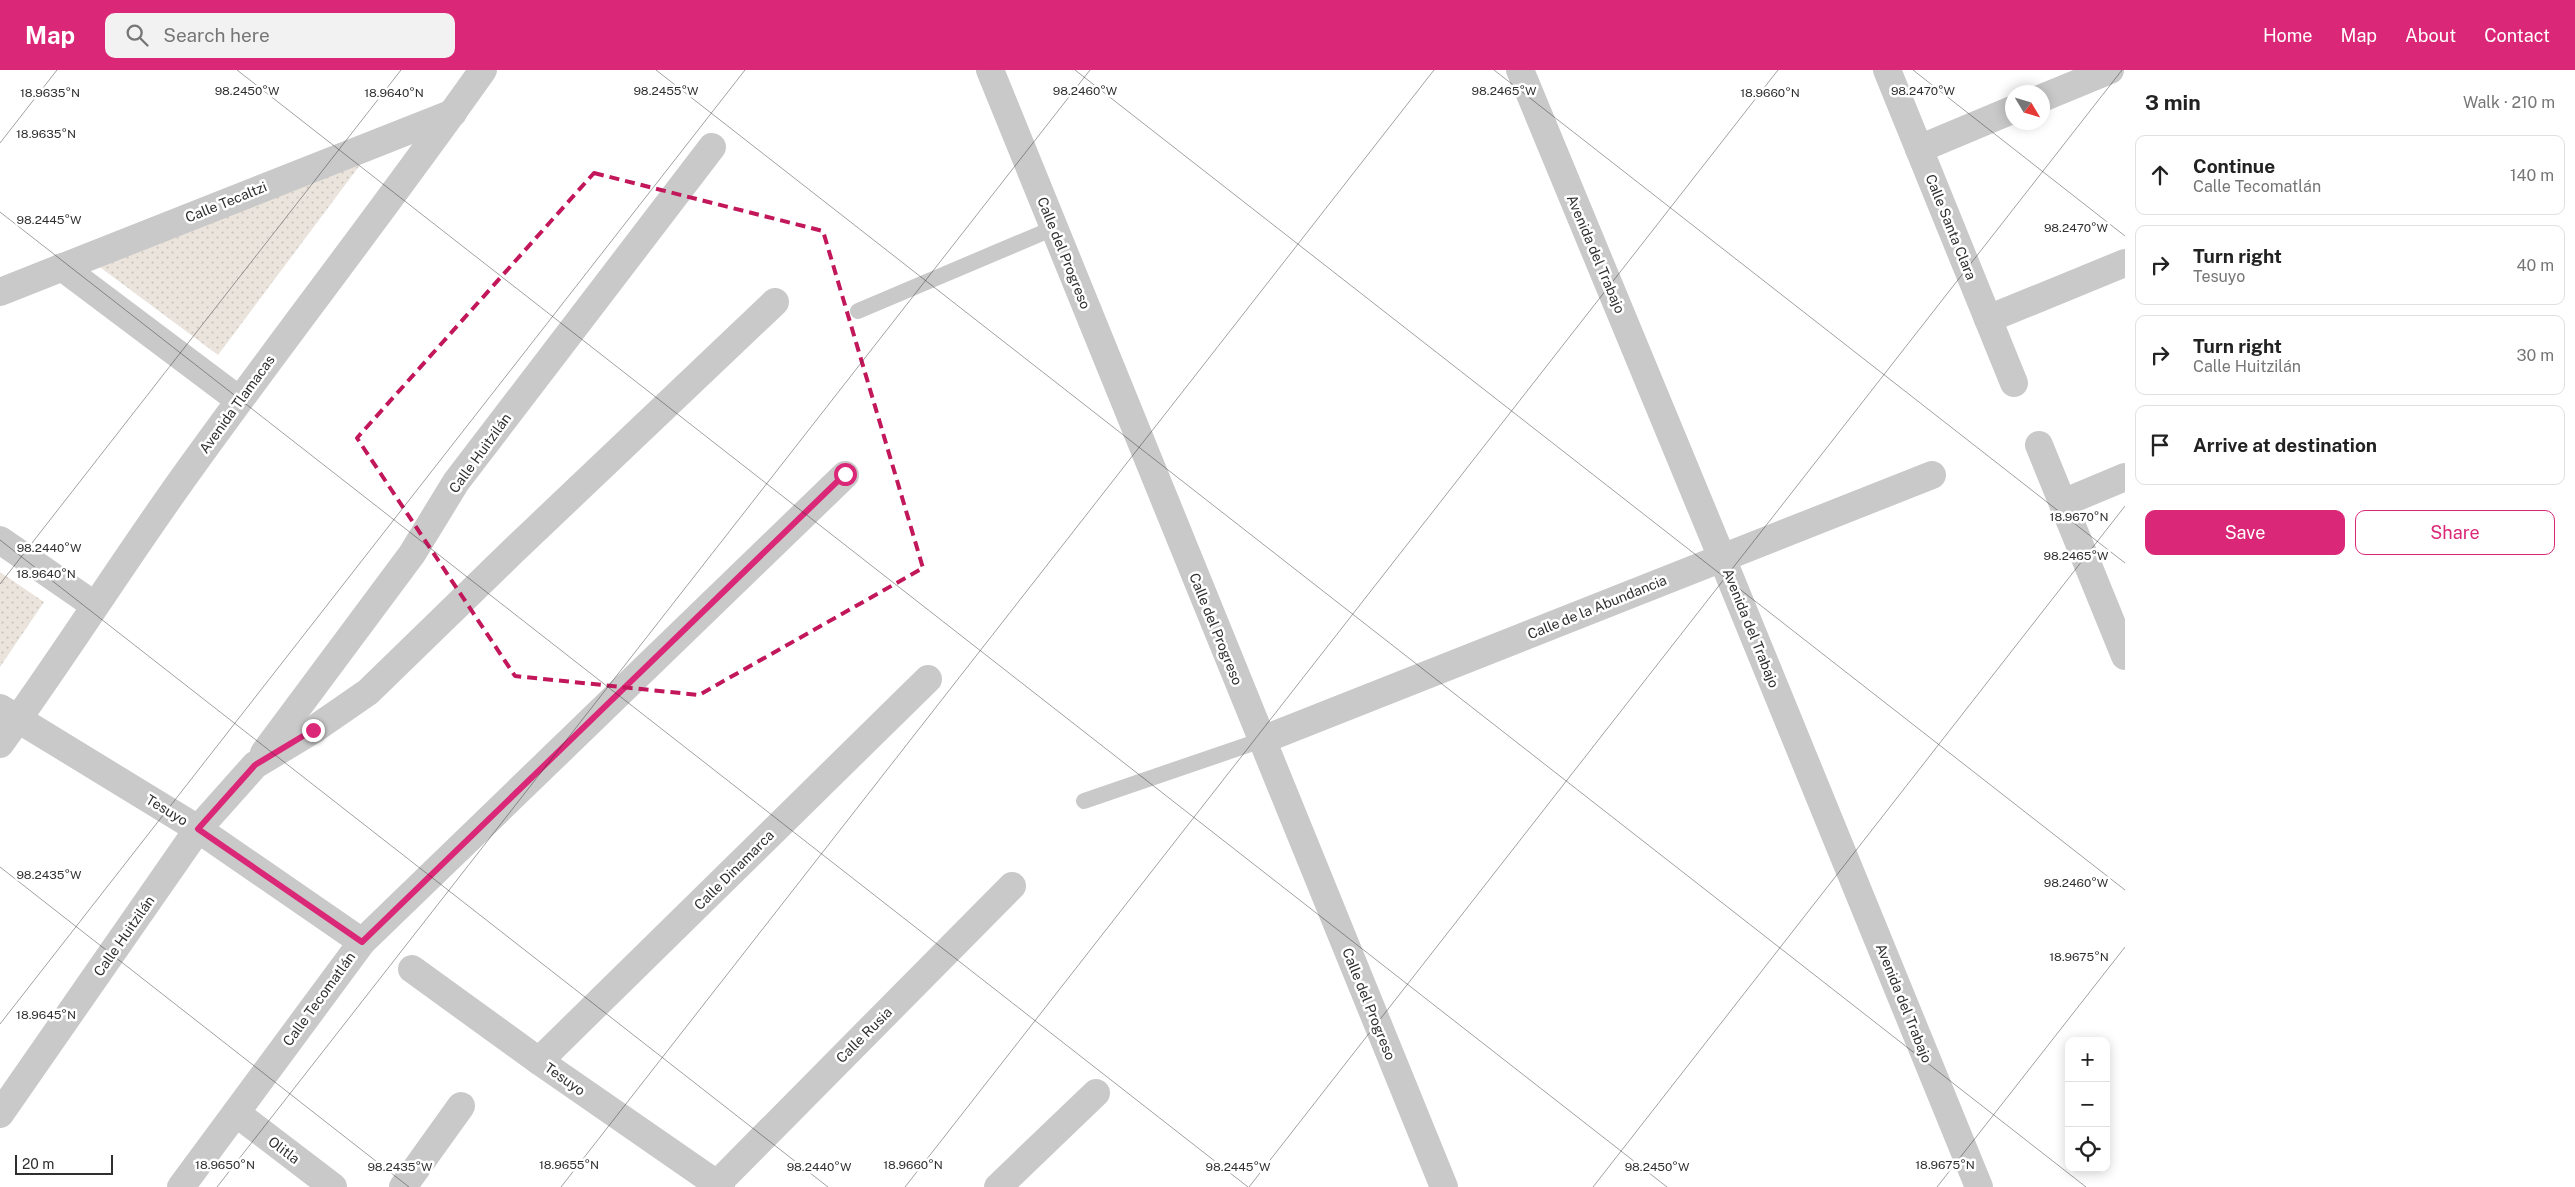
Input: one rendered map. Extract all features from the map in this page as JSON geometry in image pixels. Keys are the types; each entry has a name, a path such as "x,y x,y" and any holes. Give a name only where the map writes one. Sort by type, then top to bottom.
{"street":[{"name":"Avenida Tlamacas","path":"0,744 9,713 94,605 239,400 362,238 482,70"},
{"name":"Calle del Progreso","path":"990,70 1444,1187"},
{"name":"Avenida del Trabajo","path":"1520,70 1979,1187"},
{"name":"Calle Santa Clara","path":"1887,70 2014,383"},
{"path":"2050,95 2110,70"},
{"name":"Calle Tecaltzi","path":"0,292 453,113"},
{"path":"1919,148 2005,113"},
{"name":"Calle Huitzilán","path":"0,1114 198,829 255,765 412,554 456,482 712,147"},
{"path":"1988,319 2125,263"},
{"path":"62,267 239,400"},
{"name":"Calle Huitzilán","path":"255,765 313,730 368,692 775,302"},
{"path":"2040,445 2125,656"},
{"name":"Calle Tecomatlán","path":"181,1187 362,942 845,474"},
{"name":"Calle de la Abundancia","path":"1262,740 1932,475"},
{"path":"2063,503 2125,477"},
{"path":"0,540 94,605"},
{"name":"Calle Dinamarca","path":"539,1061 928,679"},
{"name":"Tesuyo","path":"9,713 198,829 362,942"},
{"name":"Calle Rusia","path":"719,1186 1012,886"},
{"name":"Tesuyo","path":"412,969 539,1061 719,1186"},
{"path":"998,1187 1096,1093"},
{"path":"403,1187 461,1106"},
{"name":"Olitla","path":"236,1113 333,1187"}],"lane":[{"path":"858,311 1054,228"},
{"path":"1084,801 1262,740"}],"highlighted area":[{"path":"594,173 823,231 923,568 699,695 515,676 357,438"}],"shaded area":[{"path":"366,157 218,355 97,265"},
{"path":"0,572 44,602 0,667"}],"route":[{"path":"313,730 255,765 198,829 362,942 845,474"}]}
